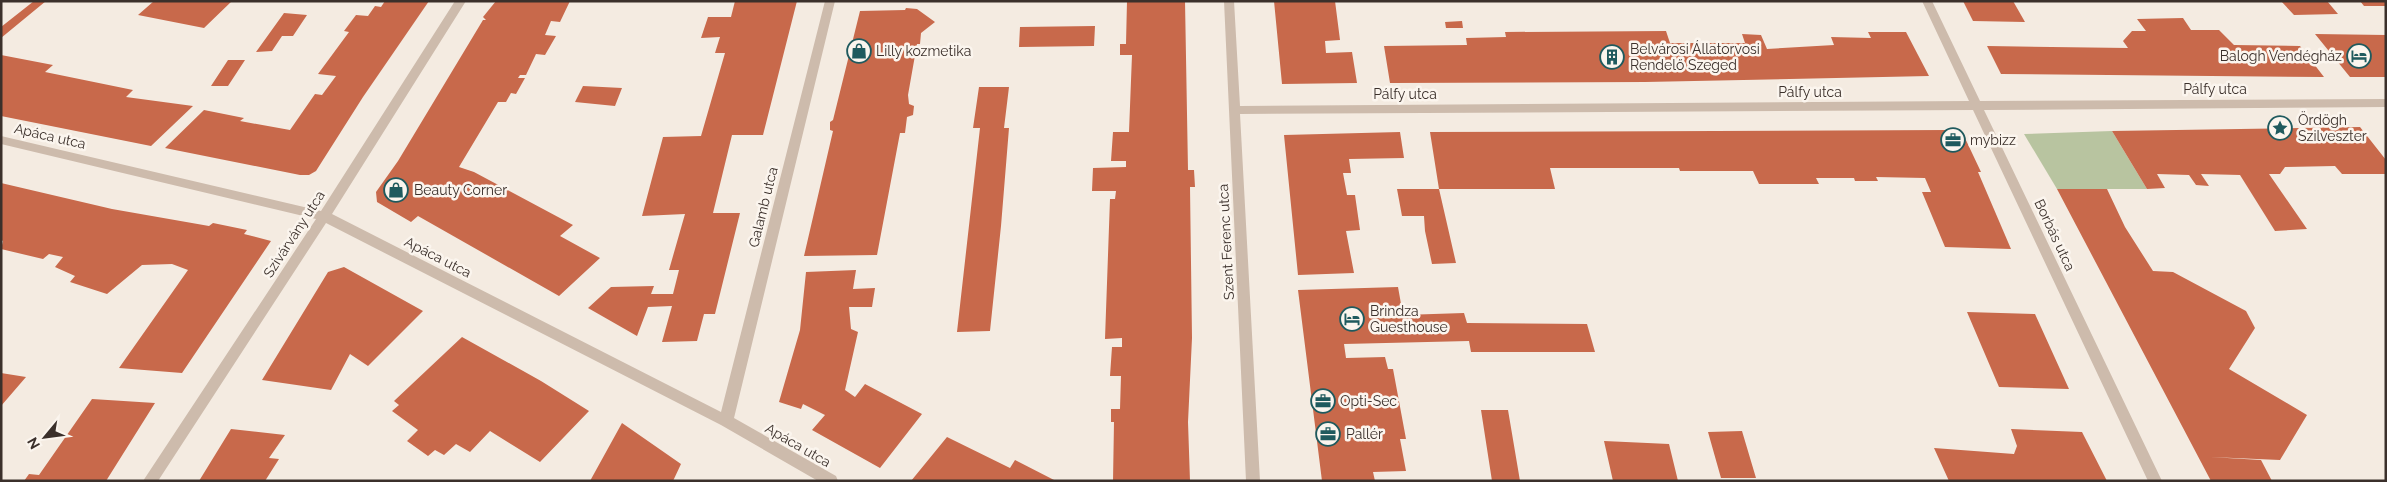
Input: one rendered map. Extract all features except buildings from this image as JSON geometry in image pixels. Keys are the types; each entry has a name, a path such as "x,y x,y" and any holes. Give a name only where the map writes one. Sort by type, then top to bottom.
{"street":[{"name":"Szivárvány utca","path":"150,481 324,216 460,1"},
{"name":"Galamb utca","path":"726,421 830,1"},
{"name":"Szent Ferenc utca","path":"1229,1 1253,481"},
{"name":"Borbás utca","path":"1928,1 2155,481"},
{"name":"Pálfy utca","path":"1235,110 2386,103"},
{"name":"Apáca utca","path":"1,140 324,216 726,421 831,481"}],"green space":[{"path":"2112,131 2147,189 2057,189 2024,134"}],"place":[{"name":"Lilly kozmetika","path":"859,51"},
{"name":"Balogh Vendégház","path":"2359,56"},
{"name":"Belvárosi Állatorvosi Rendelő Szeged","path":"1612,57"},
{"name":"Ördögh Szilveszter","path":"2280,128"},
{"name":"mybizz","path":"1953,140"},
{"name":"Beauty Corner","path":"396,190"},
{"name":"Brindza Guesthouse","path":"1352,319"},
{"name":"Opti-Sec","path":"1323,401"},
{"name":"Pallér","path":"1328,434"}]}
